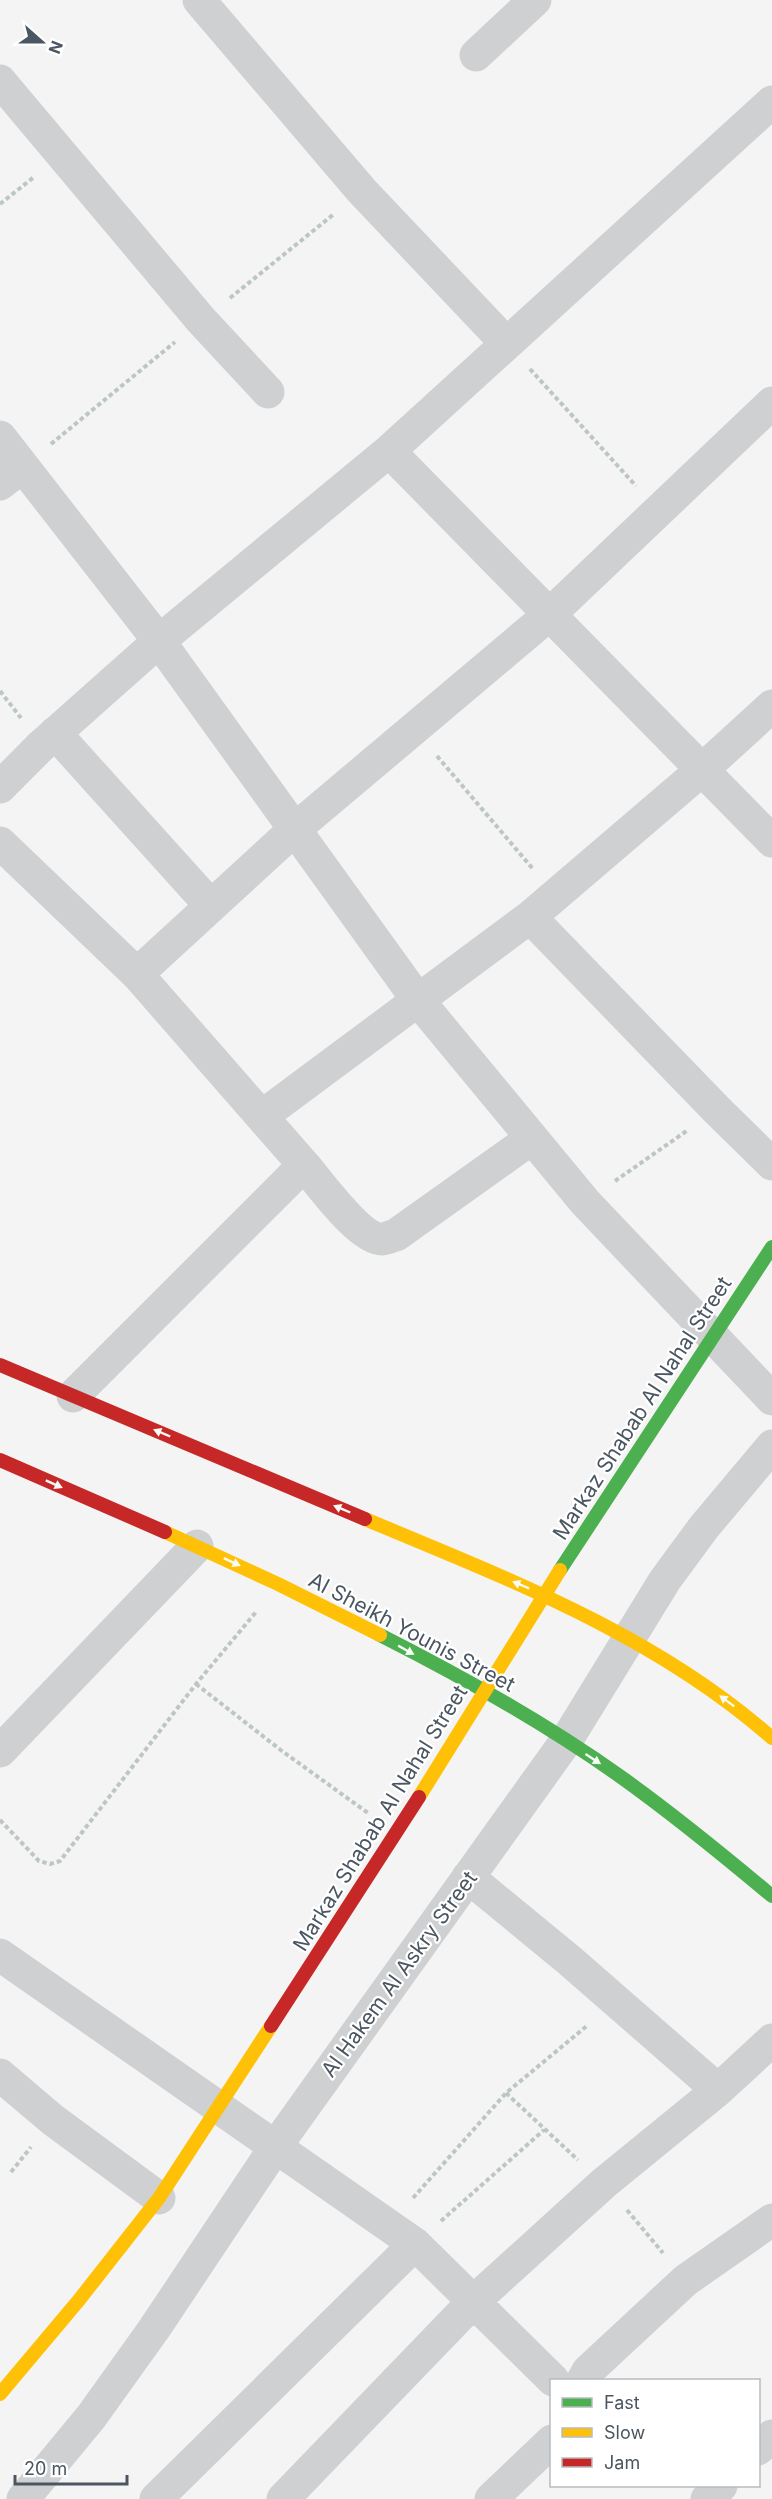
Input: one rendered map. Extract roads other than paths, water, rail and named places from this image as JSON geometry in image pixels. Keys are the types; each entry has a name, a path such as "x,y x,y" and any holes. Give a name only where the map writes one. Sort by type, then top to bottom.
{"street":[{"path":"199,0 362,191 506,343"},
{"path":"476,56 535,0"},
{"path":"0,81 202,321 268,392"},
{"path":"0,787 55,733 159,641 389,451 772,102"},
{"path":"137,974 295,829 550,614 772,403"},
{"path":"0,437 11,476 159,641 417,999 585,1202 772,1399"},
{"path":"389,451 772,841"},
{"path":"262,1116 530,917 703,770 772,706"},
{"path":"55,733 211,906"},
{"path":"0,843 137,974 355,1223 368,1234 382,1239 396,1235 532,1138"},
{"path":"530,917 772,1164"},
{"path":"73,1396 304,1165"},
{"name":"Markaz Shabab Al Nahal Street","path":"0,2394 79,2300 159,2198 396,1834 544,1594 772,1247"},
{"path":"0,1365 544,1594 629,1636 685,1670 772,1738"},
{"name":"Al Hakem Al Askry Street","path":"23,2499 91,2417 123,2373 276,2146 566,1741 665,1580 704,1527 772,1446"},
{"name":"Al Sheikh Younis Street","path":"0,1460 280,1584 484,1693 566,1741 622,1778 702,1837 772,1896"},
{"path":"0,1751 197,1546"},
{"path":"468,1877 718,2090"},
{"path":"0,1955 220,2106 415,2244 552,2379"},
{"path":"284,2499 473,2302 604,2183 718,2090 772,2040"},
{"path":"0,2075 53,2120 159,2198"},
{"path":"584,2379 588,2371 686,2280 772,2220"},
{"path":"156,2499 415,2244"},
{"path":"760,2448 772,2436"},
{"path":"491,2499 550,2443"},
{"path":"707,2499 720,2487"}]}
